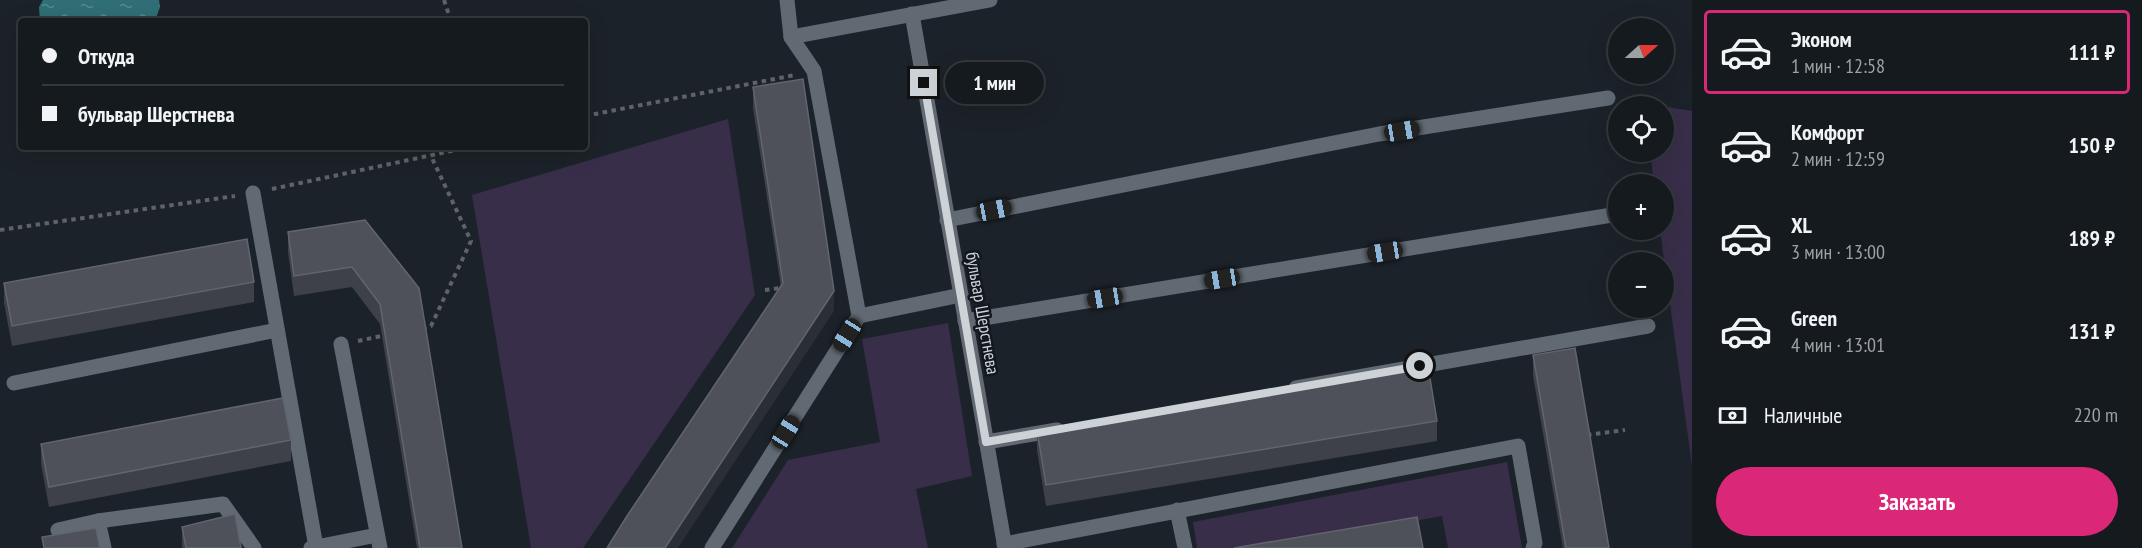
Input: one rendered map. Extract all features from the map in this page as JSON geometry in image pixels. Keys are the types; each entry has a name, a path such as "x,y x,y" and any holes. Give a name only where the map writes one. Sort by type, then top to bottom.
{"street":[{"path":"712,548 859,316 814,71 791,37 787,0"},
{"path":"791,37 990,0"},
{"name":"бульвар Шерстнева","path":"912,14 1004,546"},
{"path":"947,220 1379,134 1608,98"},
{"path":"253,194 314,547 378,542 341,344"},
{"path":"965,321 1608,216"},
{"path":"859,316 961,295"},
{"path":"1276,391 1648,326"},
{"path":"14,383 277,330"},
{"path":"986,442 1068,428"},
{"path":"1004,546 1177,510 1518,446 1535,543 1533,548"},
{"path":"58,530 98,521 223,504 254,548"},
{"path":"1177,510 1185,548"},
{"path":"98,521 104,548"}],"path":[{"path":"444,0 450,18"},
{"path":"588,115 814,71"},
{"path":"422,328 431,326 471,241 431,155"},
{"path":"765,290 781,288"},
{"path":"1586,435 1625,430"}],"shaded area":[{"path":"1674,108 1692,111 1692,466 1672,318 1674,318 1674,252 1663,252 1661,240 1674,240 1674,174 1653,174 1651,162 1674,162"},
{"path":"728,119 755,295 583,548 531,548 472,195"},
{"path":"948,323 972,476 916,489 928,548 732,548 788,460 880,442 862,339"},
{"path":"1507,462 1522,548 1448,548 1442,516 1263,548 1197,548 1193,522"}],"water":[{"path":"43,0 159,0 160,7 156,18 40,18 39,7"}],"building":[{"path":"803,79 834,291 665,548 607,548 783,283 753,87"},
{"path":"365,220 419,288 462,548 420,548 380,304 352,267 294,276 288,232"},
{"path":"247,239 254,282 12,326 4,283"},
{"path":"1575,348 1609,548 1566,548 1533,355"},
{"path":"1428,366 1437,421 1046,485 1037,430"},
{"path":"283,398 291,440 49,487 41,444"},
{"path":"235,514 241,548 186,548 182,527"},
{"path":"1417,517 1423,548 1234,548"},
{"path":"96,528 100,548 44,548 42,537"}],"route":[{"path":"924,83 986,442 1420,366"}]}
